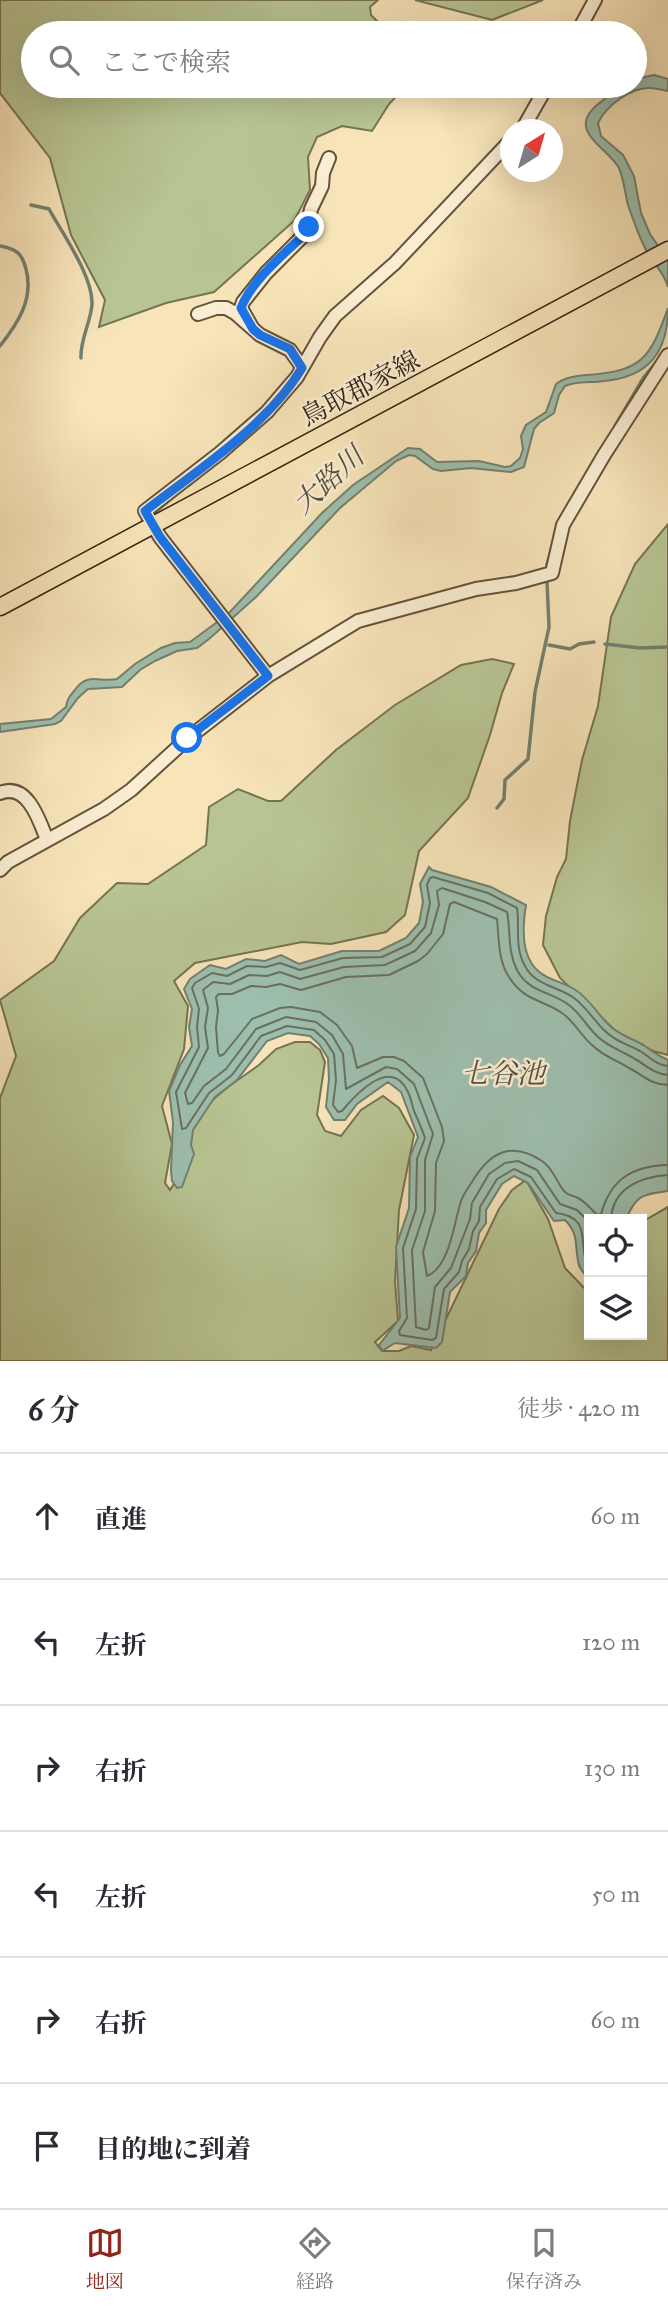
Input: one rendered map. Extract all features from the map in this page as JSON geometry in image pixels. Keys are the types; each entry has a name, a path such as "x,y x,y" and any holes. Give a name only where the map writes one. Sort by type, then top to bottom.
{"main road":[{"name":"鳥取郡家線","path":"0,607 667,250"}],"street":[{"path":"584,21 595,0"},
{"path":"528,119 540,98"},
{"path":"268,676 145,511 264,415 302,368 335,316 395,263 500,152"},
{"path":"253,329 241,308 243,302 266,273 306,233 311,209 329,158"},
{"path":"198,314 226,308 260,335 290,349 302,368"},
{"path":"0,870 8,862 104,809 187,738 268,676 367,617 552,573 563,525 668,355"},
{"path":"0,793 12,790 23,794 47,840"}],"green space":[{"path":"0,0 378,0 370,7 371,15 377,21 21,21 21,98 395,98 372,131 342,126 317,137 308,157 310,190 294,221 214,292 166,303 99,327 105,300 71,235 50,158 0,93"},
{"path":"415,0 543,0 492,20"},
{"path":"668,524 668,1055 620,1035 560,978 543,945 546,916 557,877 566,859 570,821 582,760 598,706 611,617 635,564"},
{"path":"492,659 514,664 468,798 419,851 405,915 386,932 331,944 302,942 195,963 174,981 188,1006 184,1049 162,1106 172,1144 165,1183 170,1190 181,1173 182,1144 198,1112 276,1049 295,1042 310,1042 320,1050 325,1062 317,1115 325,1131 341,1136 361,1110 383,1096 399,1108 414,1135 399,1210 395,1281 398,1321 375,1342 382,1351 399,1351 411,1346 431,1350 499,1209 512,1190 526,1180 548,1219 565,1268 584,1288 584,1340 647,1340 647,1219 668,1207 668,1361 0,1361 0,1098 16,1056 0,1000 54,961 80,918 117,883 148,884 206,845 209,807 238,789 268,801 281,801 336,750 395,705 461,665"}],"water":[{"path":"654,75 668,79 668,91 647,89 647,76"},
{"path":"606,98 621,98 607,110 598,123 601,136 623,155 634,176 641,213 650,234 668,260 668,287 639,234 628,205 619,168 587,129 586,121 591,111"},
{"path":"668,308 664,338 659,350 644,368 619,379 565,386 559,395 554,413 534,429 524,467 511,472 471,468 441,471 433,469 415,456 409,455 396,461 340,508 256,597 197,648 177,651 155,661 140,670 122,687 88,689 61,721 55,724 0,732 0,724 51,719 66,707 71,695 84,681 117,679 161,648 190,642 228,614 322,513 353,485 408,448 420,449 437,462 479,461 511,466 520,458 523,449 521,436 526,425 546,412 556,384 571,377 621,370 642,359 656,339"},
{"name":"七谷池","path":"429,867 491,887 526,905 524,943 528,958 536,969 579,992 616,1031 668,1060 668,1191 641,1197 629,1214 584,1214 584,1272 580,1267 575,1236 570,1226 565,1220 554,1221 528,1183 514,1176 502,1184 486,1210 486,1223 479,1233 476,1251 468,1263 466,1276 450,1292 442,1342 436,1348 395,1343 382,1351 379,1345 400,1318 396,1247 409,1208 410,1157 418,1137 401,1092 388,1082 357,1104 345,1120 334,1120 326,1107 328,1058 319,1044 310,1036 288,1033 267,1041 237,1080 215,1097 193,1130 191,1145 194,1154 182,1187 177,1188 172,1181 171,1170 173,1122 169,1091 192,1046 189,1027 192,1009 184,989 190,979 210,965 226,969 246,959 265,961 281,955 299,964 342,951 379,951 406,938 419,923 423,902 420,884"}],"waterway":[{"path":"31,205 49,209 88,281 92,304 81,358"},
{"path":"0,246 20,255 28,280 23,310 0,346"},
{"path":"615,426 644,377 659,359"},
{"path":"189,485 201,475"},
{"path":"153,514 180,491"},
{"path":"547,565 552,547"},
{"path":"497,808 504,799 505,780 528,759 535,692 549,627 547,581"},
{"path":"549,645 570,649 579,644 594,642"},
{"path":"605,644 640,648 668,647"}],"route":[{"path":"187,738 268,676 160,537 145,511 264,415 297,377 302,368 290,349 260,335 253,329 241,308 266,273 309,227"}],"water label":[{"name":"大路川","path":"328,480"}]}
